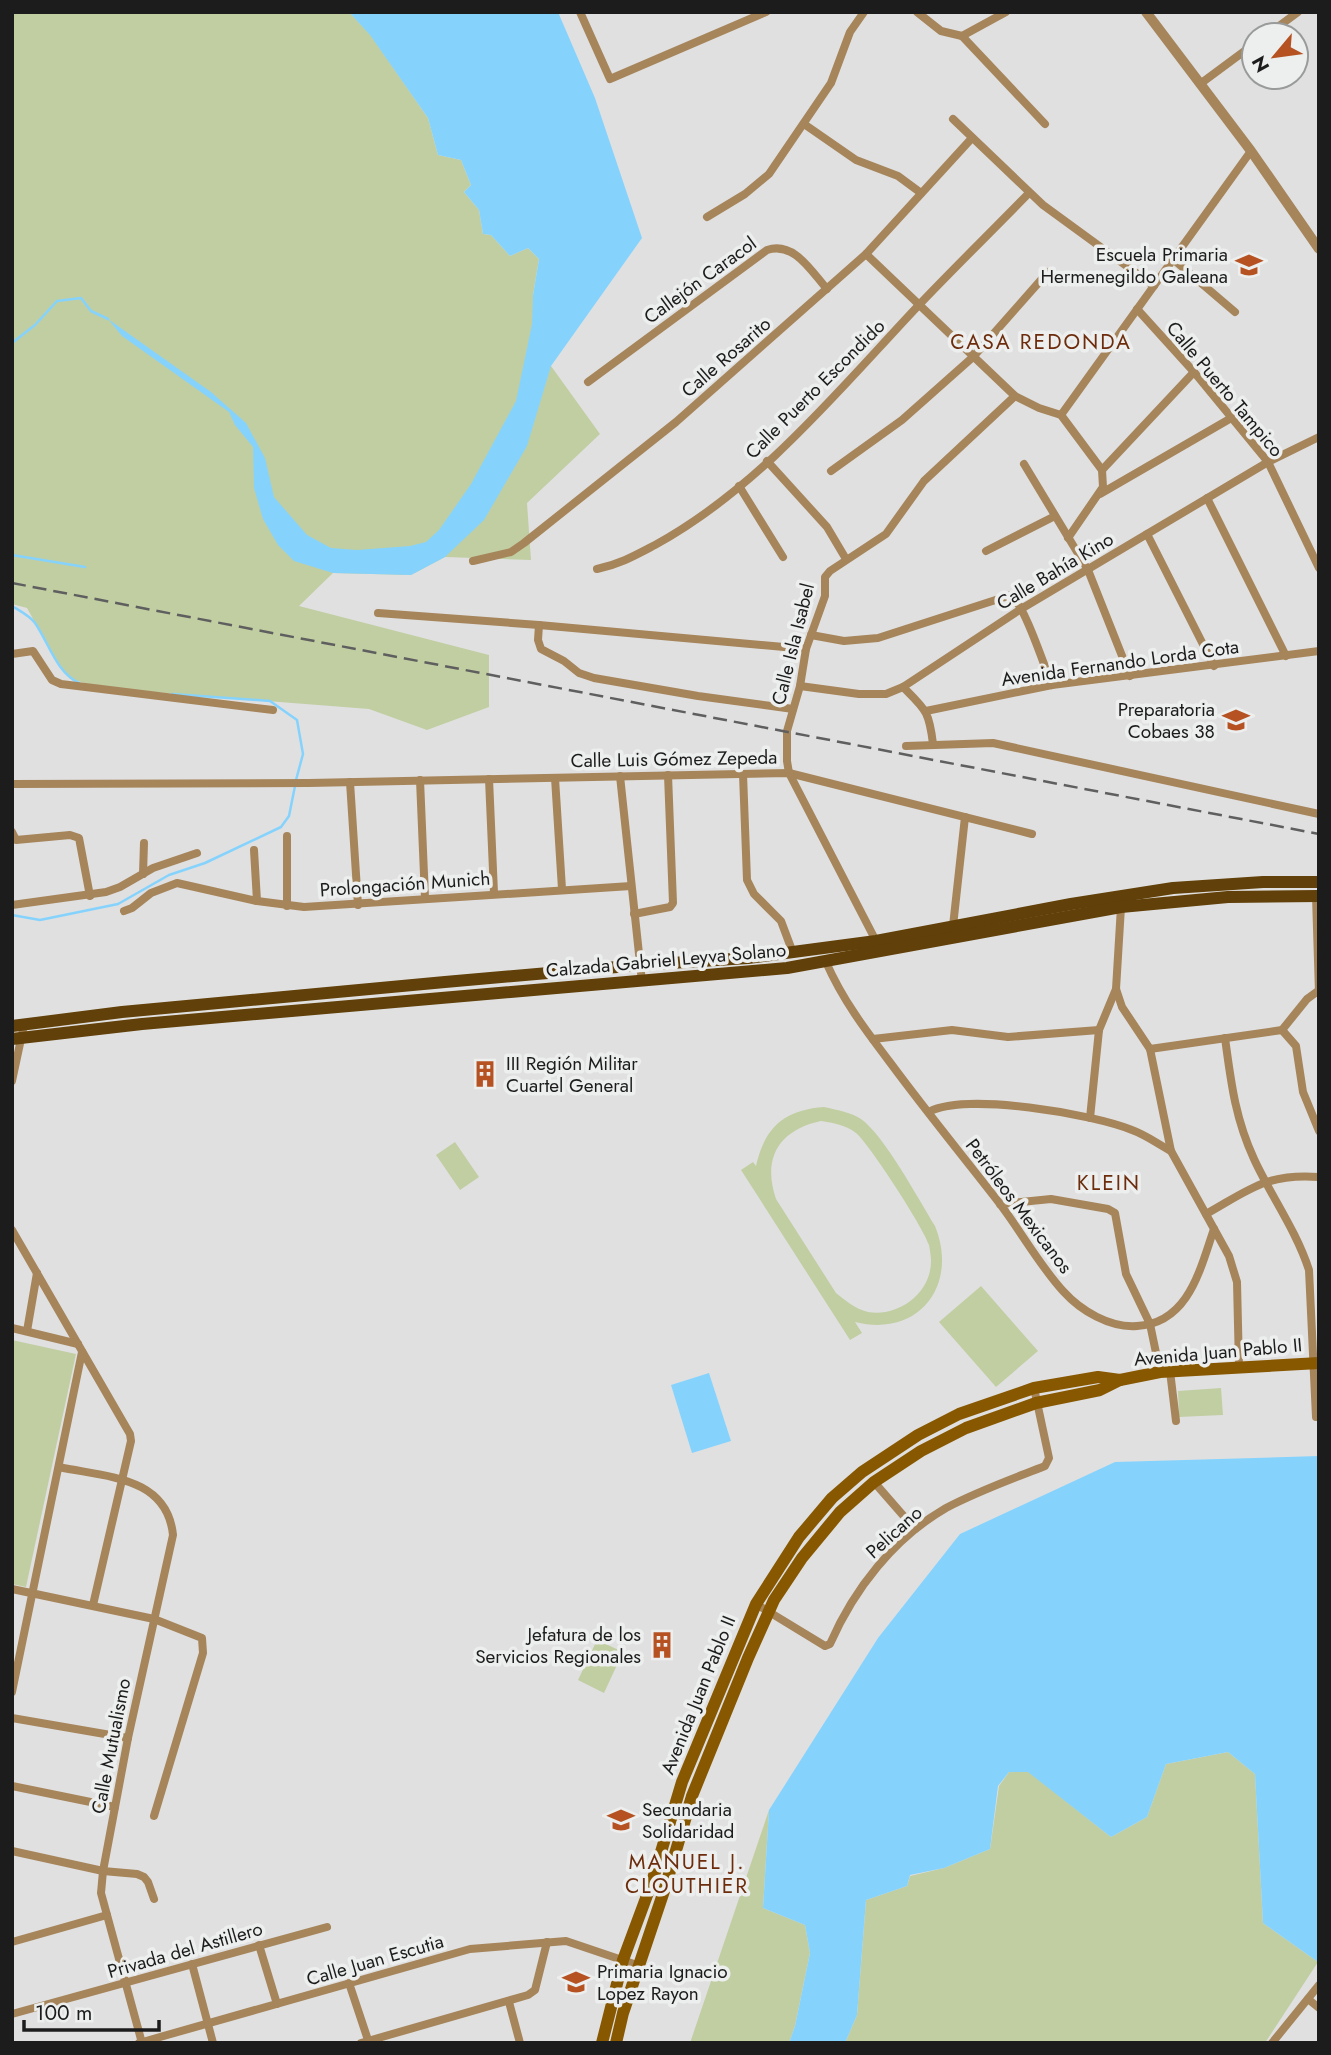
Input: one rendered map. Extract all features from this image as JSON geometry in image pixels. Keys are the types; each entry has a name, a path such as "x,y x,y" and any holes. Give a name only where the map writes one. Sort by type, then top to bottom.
{"main road":[{"name":"Calzada Gabriel Leyva Solano","path":"18,1025 122,1012 640,965 748,958 876,941 1071,904 1173,888 1263,882 1319,882"},
{"name":"Calzada Gabriel Leyva Solano","path":"17,1038 787,968 1121,907 1228,897 1317,896"},
{"path":"158,1010 159,1024"},
{"name":"Avenida Juan Pablo II","path":"616,2043 623,2013 692,1796 768,1611 789,1576 840,1512 873,1482 939,1441 1001,1414 1036,1403 1100,1390 1120,1380 1165,1372 1317,1363"},
{"name":"Avenida Juan Pablo II","path":"602,2043 623,1960 682,1782 756,1604 799,1537 832,1499 862,1472 918,1435 959,1414 1034,1388 1098,1377 1120,1380"},
{"path":"661,1851 674,1856"}],"street":[{"path":"580,12 608,78 611,79 766,12"},
{"path":"707,217 745,194 769,174 831,83 850,32 864,12"},
{"path":"917,12 941,32 962,36 1045,124"},
{"path":"962,36 1006,12"},
{"path":"1146,12 1251,152 1319,249"},
{"path":"1200,84 1240,54"},
{"path":"953,119 1029,193 1154,286"},
{"path":"804,124 856,160 898,176 921,192"},
{"name":"Calle Rosarito","path":"473,561 511,552 568,510 676,422 866,254 972,138"},
{"path":"1061,415 1251,152"},
{"name":"Calle Puerto Escondido","path":"597,569 620,565 688,527 714,508 822,410 918,306 1029,193"},
{"name":"Callejón Caracol","path":"588,382 767,250 776,247 794,253 827,289"},
{"path":"866,254 1015,396 1061,415 1102,470 1104,482 1098,495 1068,538"},
{"path":"1174,260 1235,312"},
{"path":"831,471 902,421 973,358 1048,272"},
{"name":"Calle Puerto Tampico","path":"1137,309 1233,417 1268,462 1319,568"},
{"path":"1102,470 1194,372"},
{"name":"Calle Isla Isabel","path":"789,773 787,731 800,686 806,649 825,596 825,577 846,559 886,534 924,481 1015,396"},
{"path":"1098,495 1233,417"},
{"name":"Calle Bahía Kino","path":"800,686 872,694 886,694 903,687 1021,610 1147,534 1268,462 1319,437"},
{"path":"767,461 827,527 846,559"},
{"path":"1024,464 1088,570 1130,676"},
{"path":"739,486 783,556"},
{"path":"1207,498 1286,656"},
{"path":"986,551 1055,516"},
{"path":"1147,534 1214,666"},
{"path":"811,635 844,641 878,638 1008,594 1014,596 1021,610 1052,685"},
{"path":"378,613 806,649"},
{"path":"539,625 538,640 541,649 564,661 579,673 594,678 793,709"},
{"path":"12,654 29,650 36,653 52,680 61,684 273,710"},
{"name":"Avenida Fernando Lorda Cota","path":"926,711 1052,685 1319,652"},
{"path":"903,687 926,711 933,744"},
{"path":"906,746 993,743 1319,814"},
{"path":"789,773 876,941"},
{"name":"Calle Luis Gómez Zepeda","path":"12,784 309,783 789,773 1032,834"},
{"path":"743,774 747,880 754,894 781,921 793,953"},
{"path":"634,914 670,907 673,904 668,775"},
{"path":"620,776 642,982"},
{"path":"555,778 562,889"},
{"path":"489,779 494,893"},
{"path":"420,780 425,898"},
{"path":"350,782 358,905"},
{"path":"953,926 965,817"},
{"path":"14,836 70,835 79,838 90,895"},
{"path":"287,836 287,906"},
{"path":"143,874 144,843"},
{"path":"254,850 257,901"},
{"path":"12,905 90,895 120,887 161,865 197,853"},
{"name":"Prolongación Munich","path":"124,911 154,891 183,883 287,906 358,905 494,893 631,886"},
{"path":"1150,1049 1282,1030 1307,999 1318,992 1317,896"},
{"path":"1090,1118 1099,1030 1116,989 1121,907"},
{"name":"Petróleos Mexicanos","path":"826,962 840,993 873,1039 1063,1291 1107,1322 1137,1326 1150,1324"},
{"path":"1116,989 1122,1007 1150,1049 1171,1151 1229,1256 1237,1282 1239,1367"},
{"path":"346,992 347,1006"},
{"path":"12,1082 18,1025"},
{"path":"873,1039 952,1030 1007,1037 1099,1030"},
{"path":"1282,1030 1296,1046 1303,1092 1319,1131"},
{"path":"1226,1038 1238,1120 1265,1180 1294,1233 1309,1270 1317,1363 1316,1417"},
{"path":"929,1112 939,1107 966,1103 1024,1107 1090,1118 1132,1129 1171,1151"},
{"path":"1206,1214 1265,1180 1296,1176 1319,1177"},
{"path":"1000,1204 1051,1199 1111,1210 1117,1218 1126,1275 1150,1324 1176,1421"},
{"path":"1150,1324 1168,1316 1192,1291 1214,1229"},
{"path":"12,1230 130,1434 131,1441 93,1605"},
{"path":"27,1331 37,1273"},
{"path":"12,1328 80,1348"},
{"path":"12,1692 16,1655 59,1467 80,1348"},
{"name":"Pelicano","path":"768,1611 828,1645 857,1590 915,1529 944,1509 970,1496 1045,1465 1049,1458 1034,1388"},
{"name":"Calle Mutualismo","path":"59,1467 147,1488 162,1502 172,1522 173,1535 128,1738 101,1893 141,2042"},
{"path":"873,1482 915,1529"},
{"path":"12,1590 154,1619 202,1637 203,1653 154,1816"},
{"name":"Avenida Juan Pablo II","path":"756,1604 768,1611"},
{"path":"12,1718 128,1738"},
{"path":"12,1786 115,1807"},
{"path":"12,1852 144,1877 154,1899"},
{"path":"12,1942 107,1915"},
{"name":"Privada del Astillero","path":"12,2014 327,1927"},
{"name":"Calle Juan Escutia","path":"141,2042 470,1949 566,1941 623,1960"},
{"path":"349,1983 366,2042 528,1995 535,1990 547,1942"},
{"path":"259,1945 277,2004"},
{"path":"623,1960 640,1966"},
{"path":"192,1964 214,2043"},
{"path":"1272,2043 1319,1985"},
{"path":"1307,1999 1319,2008"},
{"path":"509,2001 520,2043"}],"green space":[{"path":"12,12 349,12 370,34 428,118 438,155 461,160 471,185 464,192 479,210 483,234 491,235 510,256 528,248 539,259 533,295 551,366 600,434 527,503 531,560 445,557 411,575 333,573 299,606 489,655 489,707 427,730 369,709 103,688 70,679 53,655 27,608 12,604"},
{"path":"824,1107 843,1112 861,1119 870,1127 901,1169 935,1226 941,1248 942,1268 937,1287 928,1302 915,1314 898,1322 878,1325 855,1322 862,1333 850,1340 741,1170 753,1162 756,1166 765,1141 778,1123 810,1109","holes":["821,1121 848,1128 863,1141 907,1205 929,1245 930,1273 919,1293 901,1307 879,1313 863,1311 836,1293 776,1199 771,1171 778,1148 794,1131"]},
{"path":"455,1142 479,1177 460,1190 436,1155"},
{"path":"981,1286 1038,1351 996,1387 939,1322"},
{"path":"12,1340 76,1354 26,1587 12,1584"},
{"path":"1221,1388 1223,1415 1179,1417 1178,1391"},
{"path":"597,1640 623,1652 604,1693 578,1680"},
{"path":"1228,1752 1255,1774 1263,1923 1318,1962 1265,2043 845,2043 857,2015 866,1900 907,1886 910,1876 944,1868 990,1849 999,1786 1009,1772 1028,1771 1111,1837 1147,1817 1166,1764"},
{"path":"769,1810 763,1908 805,1925 810,1953 795,2026 789,2043 690,2043"}],"water":[{"path":"349,12 558,12 595,98 642,238 551,366 527,446 484,520 445,557 411,575 333,573 294,561 278,545 263,519 254,488 253,447 235,425 229,412 122,336 108,319 211,392 246,423 265,458 274,497 307,535 331,548 357,550 410,546 426,542 439,530 471,484 516,401 532,324 533,295 539,259 528,248 510,256 491,235 483,234 479,210 464,192 471,185 461,160 438,155 428,118 370,35"},
{"path":"709,1373 731,1441 692,1453 671,1385"},
{"path":"1319,1456 1318,1962 1263,1923 1255,1774 1228,1752 1166,1764 1147,1817 1111,1837 1028,1772 1009,1772 998,1786 990,1849 944,1868 910,1875 907,1886 866,1900 857,2015 845,2043 789,2043 810,1953 805,1925 763,1908 769,1810 878,1638 960,1534 1115,1462"}],"waterway":[{"path":"12,343 35,325 57,301 81,298 91,311 108,319"},
{"path":"12,555 85,567"},
{"path":"12,606 33,620 64,672 79,683"},
{"path":"172,694 270,701 297,720 303,754 296,780"},
{"path":"12,915 40,920 118,904 169,875 205,863 281,827 289,816 295,786"}],"railway":[{"path":"12,583 1319,834"}],"place":[{"name":"Escuela Primaria Hermenegildo Galeana","path":"1249,265"},
{"name":"Preparatoria Cobaes 38","path":"1236,720"},
{"name":"III Región Militar Cuartel General","path":"485,1074"},
{"name":"Jefatura de los Servicios Regionales","path":"662,1645"},
{"name":"Secundaria Solidaridad","path":"621,1820"},
{"name":"Primaria Ignacio Lopez Rayon","path":"576,1982"}],"district":[{"name":"CASA REDONDA","path":"1041,342"},
{"name":"KLEIN","path":"1109,1183"},
{"name":"MANUEL J. CLOUTHIER","path":"687,1874"}]}
